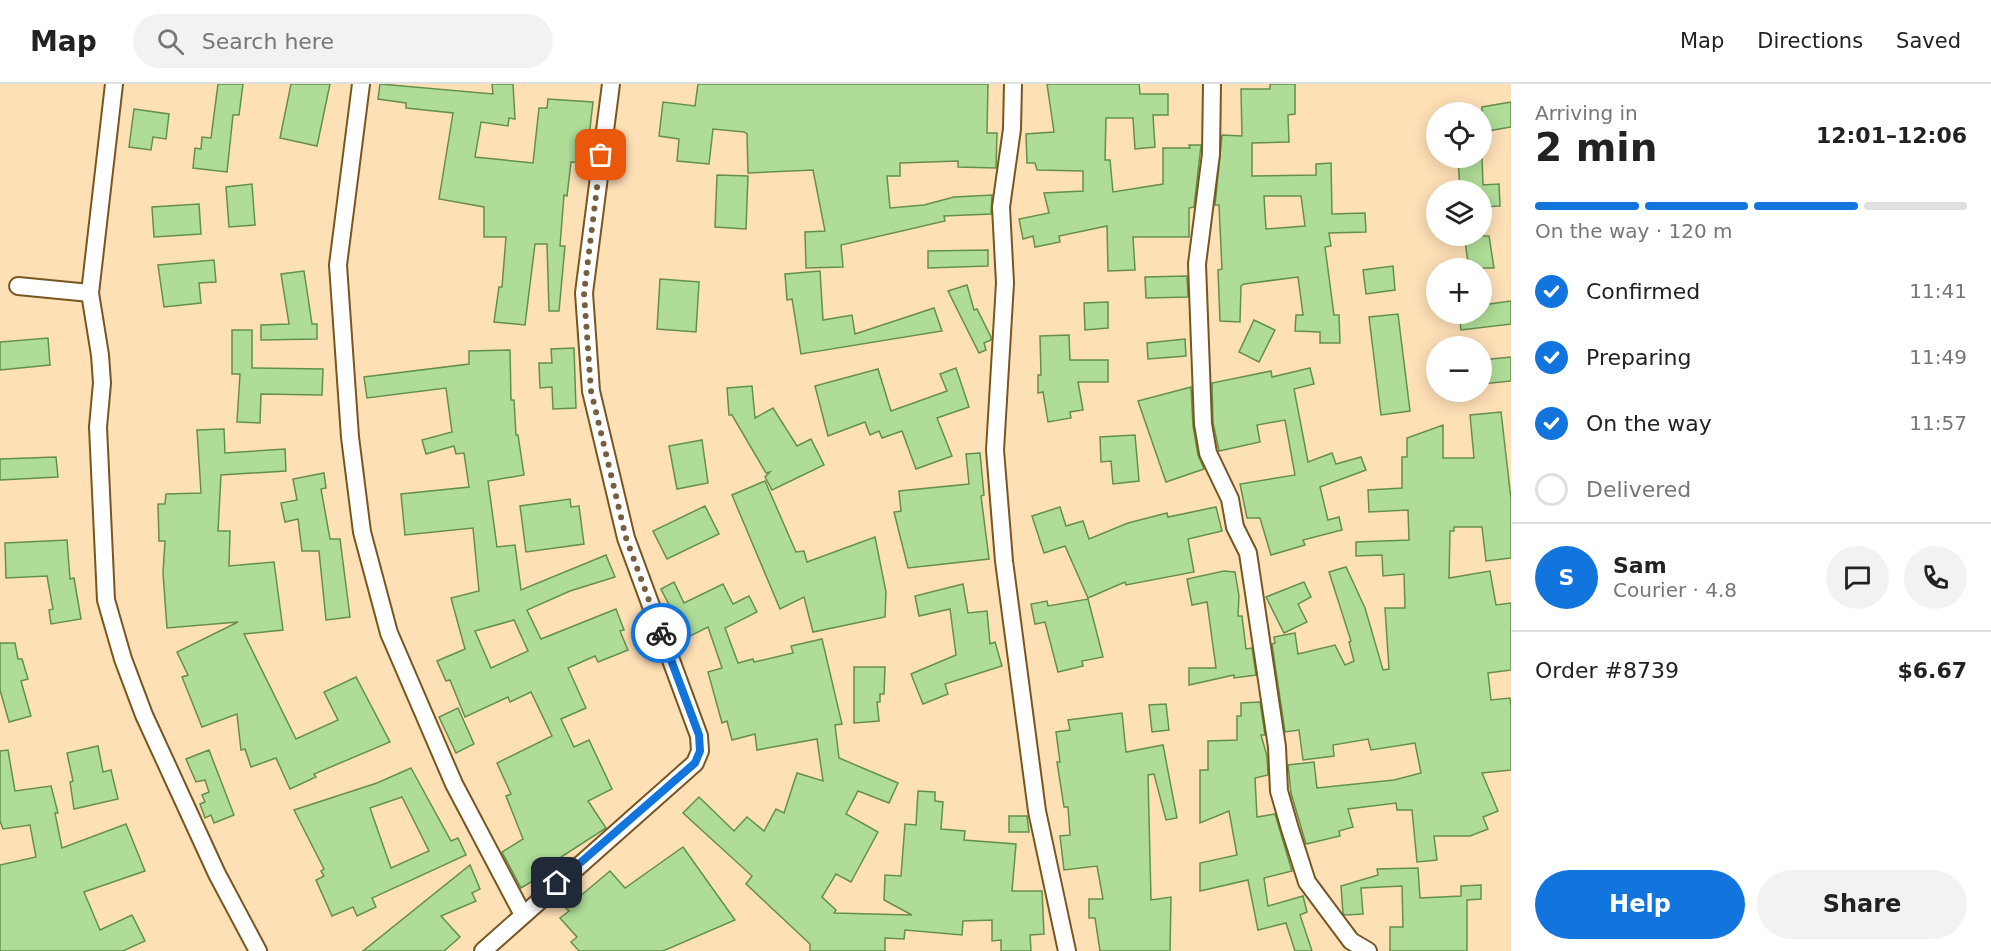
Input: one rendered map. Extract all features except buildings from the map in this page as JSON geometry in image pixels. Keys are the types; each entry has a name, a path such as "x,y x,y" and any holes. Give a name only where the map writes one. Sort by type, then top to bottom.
{"street":[{"path":"114,84 90,293 102,383 98,427 106,600 123,659 144,715 217,874 258,951"},
{"path":"361,84 338,265 350,437 362,532 389,633 454,784 522,913"},
{"path":"483,951 522,913 695,763 700,751 699,735 626,538 591,391 584,293 611,84"},
{"path":"1013,84 1012,129 1001,207 1005,283 995,450 1004,561 1037,812 1067,951"},
{"path":"1212,84 1211,154 1197,264 1200,375 1208,453 1230,499 1235,527 1248,553 1277,747 1280,791 1306,882 1351,941 1368,951"},
{"path":"18,286 90,293"}],"way so far":[{"path":"601,155 584,293 591,391 626,538 661,633"}],"route":[{"path":"557,883 695,763 700,751 699,735 661,633"}]}
